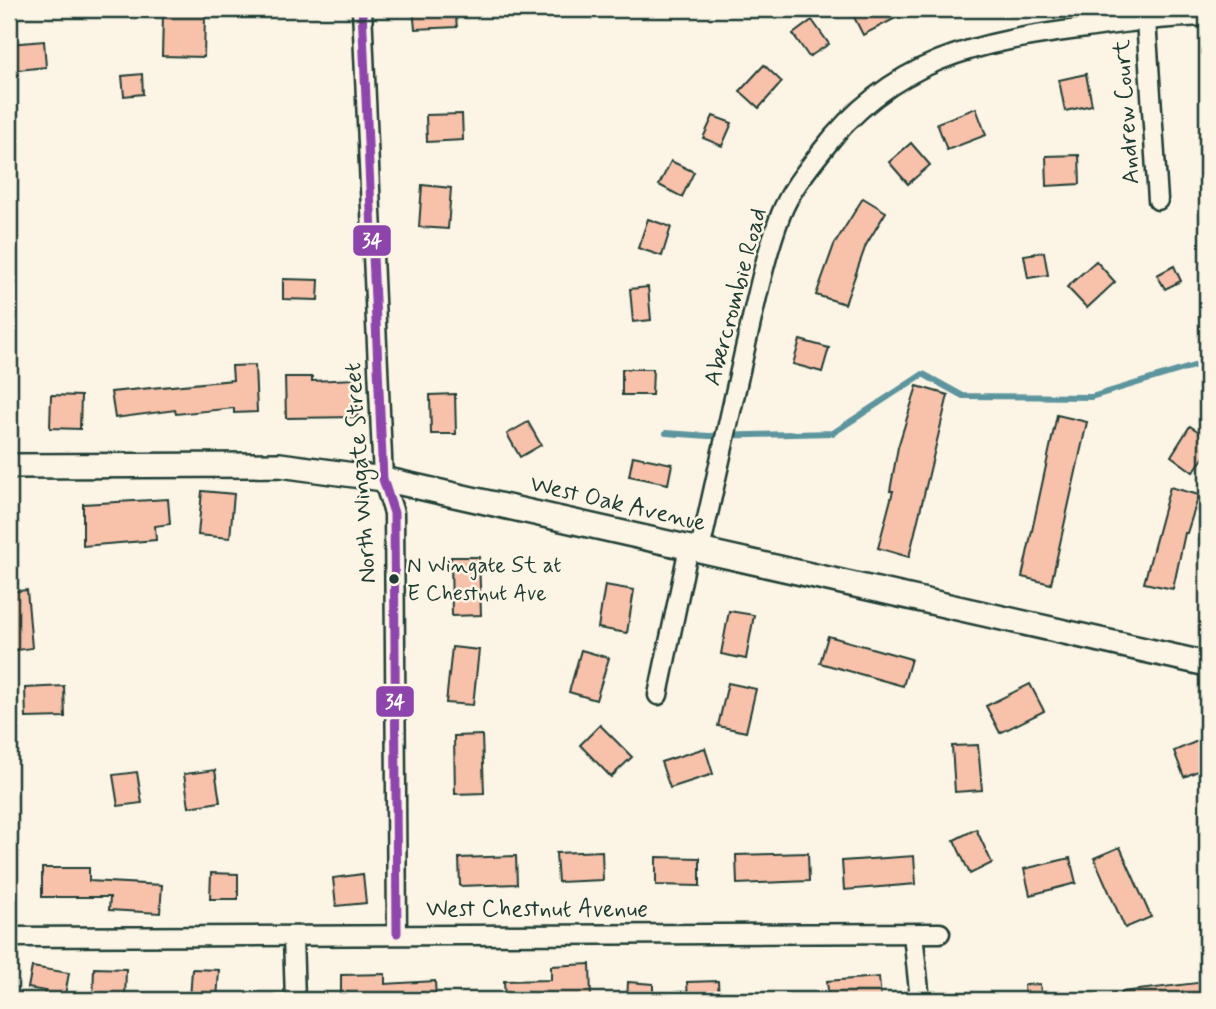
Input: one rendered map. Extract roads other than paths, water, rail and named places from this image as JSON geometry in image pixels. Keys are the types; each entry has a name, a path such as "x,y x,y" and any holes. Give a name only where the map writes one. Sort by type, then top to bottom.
{"street":[{"name":"North Wingate Street","path":"362,9 383,479 394,513 397,933"},
{"name":"Abercrombie Road","path":"658,695 760,284 782,214 801,177 833,135 870,99 904,75 948,56 1020,37 1146,20 1207,16"},
{"name":"Andrew Court","path":"1146,20 1158,200"},
{"name":"West Oak Avenue","path":"9,466 280,465 383,479 1207,664"},
{"name":"West Chestnut Avenue","path":"9,937 293,937 397,933 940,933"},
{"path":"913,934 920,1000"},
{"path":"293,937 295,1000"}],"waterway":[{"path":"666,433 709,436 833,433 923,374 963,396 1091,397 1207,362"}],"place":[{"name":"N Wingate St at E Chestnut Ave","path":"394,579"}]}
